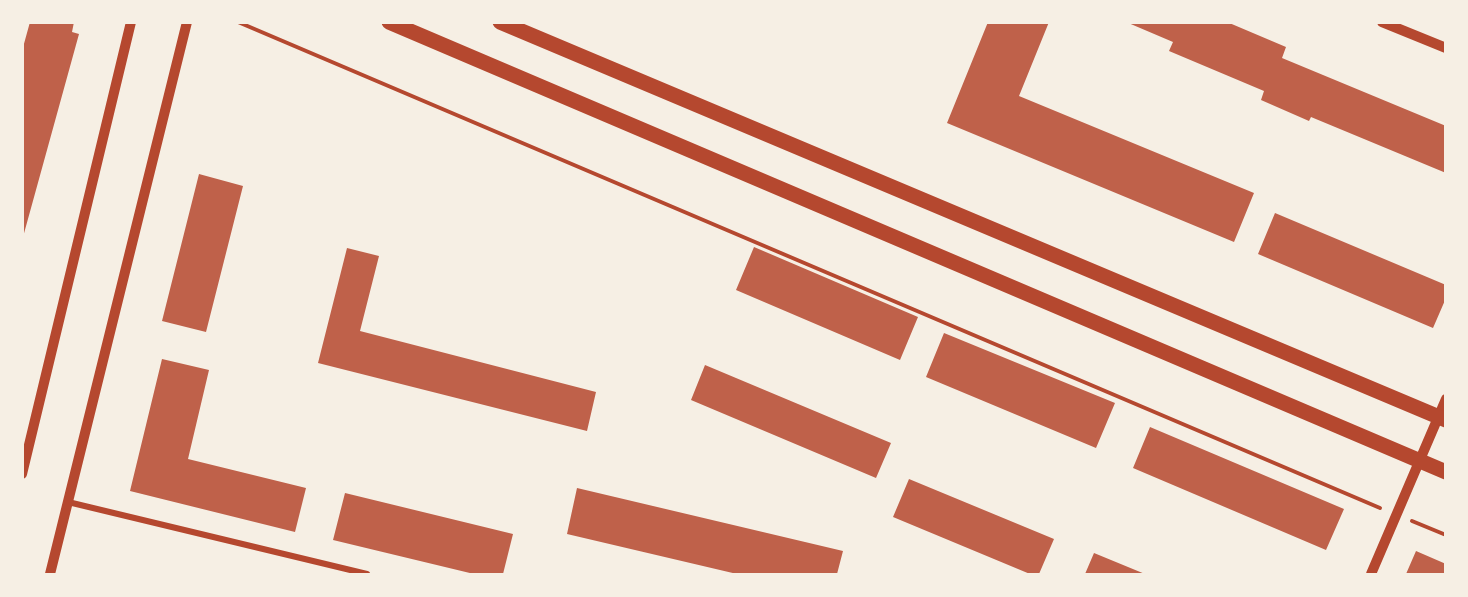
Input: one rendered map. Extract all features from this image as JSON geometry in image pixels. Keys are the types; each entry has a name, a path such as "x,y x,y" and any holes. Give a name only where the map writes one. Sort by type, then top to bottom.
{"main road":[{"path":"389,22 1446,472"},
{"path":"500,22 1442,418"}],"street":[{"path":"22,474 131,22"},
{"path":"51,574 188,22"},
{"path":"1382,22 1446,48"},
{"path":"1371,574 1419,462 1442,418 1446,399"},
{"path":"68,502 367,574"}],"path":[{"path":"238,22 1446,535"}],"building":[{"path":"30,22 74,22 72,32 79,34 23,237 22,51"},
{"path":"988,22 1049,22 1019,96 1254,193 1234,242 947,123"},
{"path":"1126,22 1227,22 1286,47 1282,58 1446,126 1446,173 1311,117 1309,121 1261,100 1264,91 1169,51 1173,42"},
{"path":"199,174 243,186 206,332 162,321"},
{"path":"1275,213 1446,285 1446,298 1433,328 1258,254"},
{"path":"754,247 918,317 900,360 736,290"},
{"path":"347,248 379,256 360,331 596,392 587,431 318,363"},
{"path":"944,333 1115,403 1096,448 926,377"},
{"path":"162,359 209,370 188,459 306,488 295,532 130,491"},
{"path":"705,365 891,443 876,478 691,400"},
{"path":"1150,427 1344,509 1326,550 1133,468"},
{"path":"909,479 1054,539 1039,574 1030,574 893,517"},
{"path":"577,488 843,551 837,574 737,574 567,534"},
{"path":"345,493 513,534 503,574 474,574 333,540"},
{"path":"1416,551 1446,564 1446,574 1406,574"},
{"path":"1094,553 1145,574 1085,574"}]}
